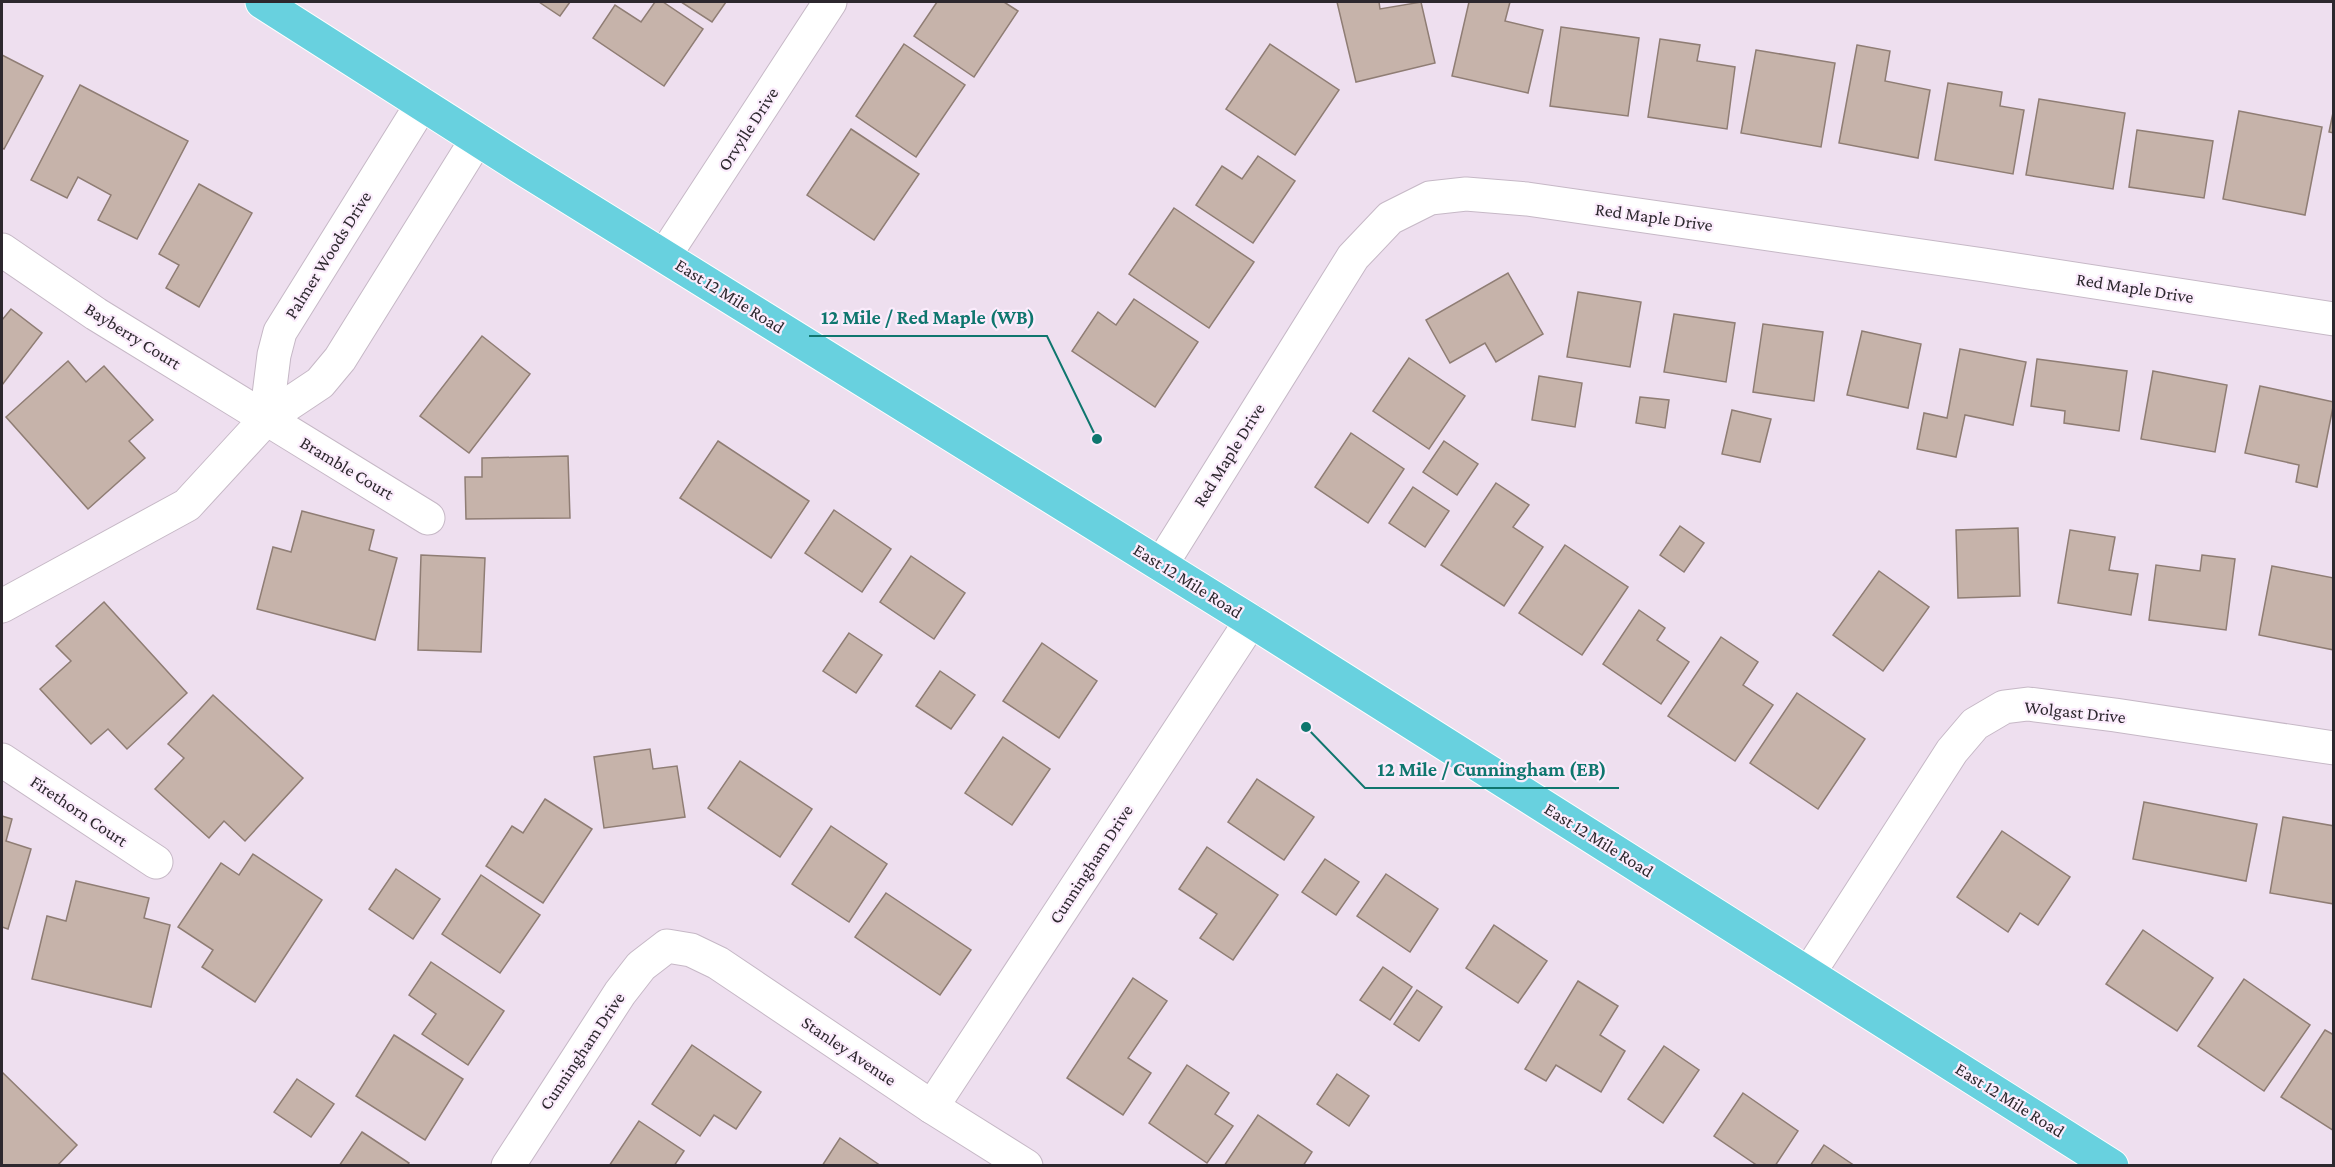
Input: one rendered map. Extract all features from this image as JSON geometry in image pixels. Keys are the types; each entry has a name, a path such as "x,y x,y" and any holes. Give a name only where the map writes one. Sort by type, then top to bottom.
{"main road":[{"name":"East 12 Mile Road","path":"262,2 477,139 1809,972 2112,1166"}],"street":[{"name":"Orvylle Drive","path":"665,255 830,2"},
{"name":"Palmer Woods Drive","path":"266,419 274,355 280,333 422,104"},
{"path":"2,606 187,505 266,419 320,383 340,359 477,139"},
{"name":"Red Maple Drive","path":"1161,565 1353,257 1389,218 1430,198 1466,194 1527,199 1984,265 2334,319"},
{"name":"Bayberry Court","path":"2,250 96,314 266,419"},
{"name":"Bramble Court","path":"266,419 428,518"},
{"name":"Cunningham Drive","path":"932,1107 1251,621"},
{"name":"Wolgast Drive","path":"1809,972 1952,751 1975,724 2004,707 2028,704 2334,748"},
{"name":"Firethorn Court","path":"2,760 156,862"},
{"name":"Cunningham Drive","path":"508,1166 620,993 641,966 667,946"},
{"name":"Stanley Avenue","path":"667,946 691,950 718,963 932,1107 1026,1166"}],"building":[{"path":"539,2 570,2 560,16"},
{"path":"655,2 663,2 703,29 664,86 593,38 615,5 641,22"},
{"path":"681,2 726,2 712,22"},
{"path":"937,2 1004,2 1018,11 974,77 914,36"},
{"path":"1337,2 1379,2 1380,9 1421,2 1435,63 1356,82"},
{"path":"1469,2 1510,2 1505,21 1543,30 1528,93 1452,76"},
{"path":"1561,27 1639,38 1628,116 1550,106"},
{"path":"1660,39 1700,45 1697,61 1735,67 1727,129 1648,117"},
{"path":"904,44 965,85 916,157 856,116"},
{"path":"1270,44 1339,90 1295,155 1226,109"},
{"path":"1857,45 1890,51 1885,81 1930,90 1918,158 1839,143"},
{"path":"1756,50 1835,63 1821,147 1741,133"},
{"path":"2,55 43,76 4,149 2,148"},
{"path":"1948,83 2002,92 2000,106 2024,110 2013,174 1935,160"},
{"path":"80,85 188,141 137,239 98,220 111,195 78,177 67,198 31,180"},
{"path":"2039,99 2125,113 2113,189 2026,175"},
{"path":"2334,108 2334,133 2329,132"},
{"path":"2239,111 2322,127 2305,215 2223,199"},
{"path":"851,129 919,174 874,240 807,195"},
{"path":"2137,130 2213,141 2204,198 2129,187"},
{"path":"1258,156 1295,181 1253,243 1196,205 1222,166 1242,179"},
{"path":"199,184 252,213 199,307 166,288 179,265 159,254"},
{"path":"1174,208 1254,262 1209,328 1129,274"},
{"path":"1508,273 1543,334 1496,362 1485,343 1450,363 1426,320"},
{"path":"1578,292 1641,302 1630,367 1567,357"},
{"path":"1134,299 1198,342 1155,407 1072,351 1098,312 1116,325"},
{"path":"11,309 42,333 2,385 2,320"},
{"path":"1674,314 1735,323 1726,382 1664,372"},
{"path":"1763,324 1823,332 1814,401 1753,392"},
{"path":"1862,331 1921,344 1908,408 1847,395"},
{"path":"482,336 530,374 469,453 420,416"},
{"path":"1960,349 2026,362 2013,425 1965,415 1956,457 1917,449 1924,413 1947,418"},
{"path":"1409,358 1465,396 1429,449 1373,411"},
{"path":"2037,359 2127,371 2119,431 2064,423 2065,411 2031,406"},
{"path":"68,361 86,382 104,366 153,420 129,441 145,458 88,509 6,417"},
{"path":"2153,371 2227,385 2215,452 2141,439"},
{"path":"1539,376 1582,383 1575,427 1532,420"},
{"path":"2260,386 2334,402 2317,487 2296,482 2299,465 2245,453"},
{"path":"1640,397 1669,400 1665,428 1636,423"},
{"path":"1732,410 1771,419 1760,462 1722,454"},
{"path":"1351,433 1404,469 1368,523 1315,487"},
{"path":"718,441 809,501 771,558 680,498"},
{"path":"1444,441 1478,464 1457,495 1423,472"},
{"path":"568,456 570,518 466,519 465,477 482,477 482,458"},
{"path":"1496,483 1529,505 1513,527 1543,547 1504,606 1441,565"},
{"path":"1413,487 1449,511 1425,547 1389,523"},
{"path":"834,510 891,549 862,592 805,553"},
{"path":"302,511 374,530 369,550 397,558 375,640 257,609 273,547 291,552"},
{"path":"1680,526 1704,543 1684,572 1660,555"},
{"path":"2018,528 2020,596 1958,598 1956,530"},
{"path":"2070,530 2115,537 2109,570 2138,574 2131,615 2058,603"},
{"path":"1565,545 1628,587 1582,655 1519,613"},
{"path":"421,555 485,558 481,652 418,650"},
{"path":"2202,555 2235,559 2226,630 2149,620 2156,565 2200,571"},
{"path":"911,556 965,593 934,639 880,602"},
{"path":"2272,566 2334,578 2334,650 2259,635"},
{"path":"1879,571 1929,607 1883,671 1833,635"},
{"path":"104,602 187,693 127,749 108,729 91,744 40,689 71,661 56,646"},
{"path":"1639,610 1665,628 1657,640 1689,662 1661,704 1603,664"},
{"path":"849,633 882,655 856,693 823,671"},
{"path":"1721,637 1758,662 1743,685 1773,705 1735,761 1668,716"},
{"path":"1042,643 1097,681 1059,738 1003,701"},
{"path":"940,671 975,695 951,729 916,706"},
{"path":"1797,693 1865,739 1818,809 1750,763"},
{"path":"213,695 303,778 245,841 224,821 209,838 155,789 184,758 168,744"},
{"path":"1003,737 1050,769 1012,825 965,793"},
{"path":"650,749 653,769 677,766 685,817 604,828 594,757"},
{"path":"740,761 812,809 780,857 708,808"},
{"path":"1257,779 1314,817 1284,860 1228,822"},
{"path":"545,799 592,829 543,903 486,866 512,826 523,833"},
{"path":"2144,802 2257,824 2246,881 2133,859"},
{"path":"2,816 12,819 6,841 31,849 8,929 2,927"},
{"path":"2283,817 2334,826 2334,904 2270,893"},
{"path":"831,826 887,864 849,922 792,884"},
{"path":"2002,831 2070,877 2038,925 2020,913 2008,932 1957,897"},
{"path":"1207,847 1278,895 1233,960 1200,938 1217,914 1179,889"},
{"path":"253,854 322,900 255,1002 202,967 213,950 178,927 221,863 239,875"},
{"path":"1325,859 1359,882 1336,915 1302,892"},
{"path":"396,869 440,899 413,939 369,909"},
{"path":"1386,874 1438,909 1410,952 1357,916"},
{"path":"481,875 540,915 500,973 442,934"},
{"path":"76,881 149,898 144,918 170,925 151,1007 32,979 47,916 66,921"},
{"path":"886,893 971,950 940,995 855,937"},
{"path":"1494,925 1547,961 1518,1003 1466,968"},
{"path":"2143,930 2213,978 2177,1031 2106,984"},
{"path":"431,962 504,1011 468,1065 422,1034 436,1014 409,995"},
{"path":"1383,967 1412,987 1390,1020 1360,1000"},
{"path":"1133,978 1167,1001 1128,1058 1151,1073 1123,1115 1067,1078"},
{"path":"2244,979 2310,1025 2264,1091 2198,1046"},
{"path":"1578,981 1618,1006 1600,1035 1625,1051 1601,1092 1556,1065 1546,1081 1525,1069"},
{"path":"1417,990 1442,1007 1419,1041 1394,1024"},
{"path":"2325,1030 2334,1035 2334,1131 2281,1097"},
{"path":"394,1035 463,1079 425,1140 356,1096"},
{"path":"692,1045 761,1092 736,1129 714,1115 700,1136 652,1104"},
{"path":"1664,1046 1699,1070 1663,1123 1628,1099"},
{"path":"1187,1065 1229,1093 1215,1114 1233,1126 1207,1163 1149,1123"},
{"path":"2,1072 77,1145 57,1166 2,1166"},
{"path":"1337,1074 1369,1096 1349,1126 1317,1104"},
{"path":"297,1079 334,1104 311,1137 274,1112"},
{"path":"1743,1093 1798,1131 1775,1166 1758,1166 1714,1136"},
{"path":"1258,1115 1312,1152 1303,1166 1224,1166"},
{"path":"639,1121 684,1151 674,1166 609,1166"},
{"path":"362,1132 409,1163 407,1166 339,1166"},
{"path":"840,1138 881,1166 822,1166"},
{"path":"1824,1145 1855,1166 1810,1166"}],"place":[{"name":"12 Mile / Red Maple (WB)","path":"1097,439"},
{"name":"12 Mile / Cunningham (EB)","path":"1306,727"}]}
